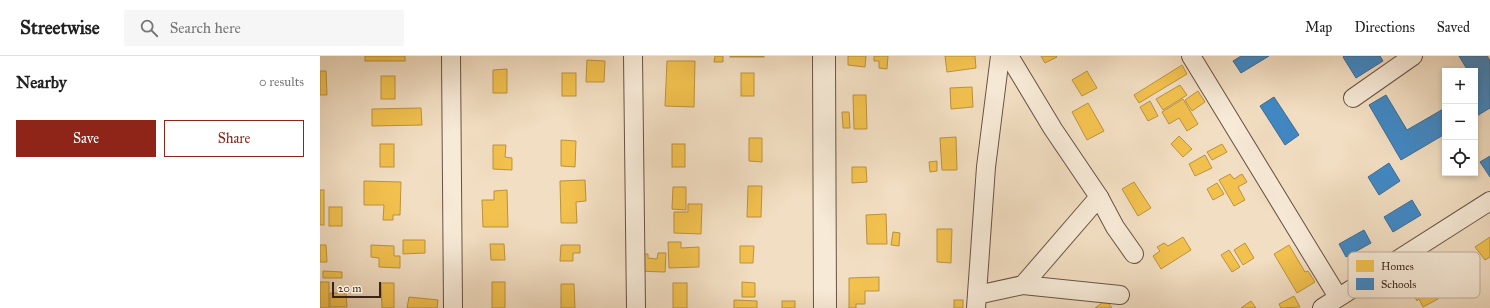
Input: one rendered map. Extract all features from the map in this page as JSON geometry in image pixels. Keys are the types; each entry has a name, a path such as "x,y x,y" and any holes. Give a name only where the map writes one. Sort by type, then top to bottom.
{"street":[{"path":"451,56 453,308"},
{"path":"633,56 636,308"},
{"path":"824,56 825,308"},
{"path":"1000,56 986,167 976,301 1023,285 1120,295"},
{"path":"1009,56 1054,129 1099,197 1115,227 1134,254"},
{"path":"1191,56 1338,297"},
{"path":"1353,98 1413,56"},
{"path":"1023,285 1099,197"},
{"path":"1409,252 1490,201"},
{"path":"1322,308 1348,291"}],"building: Homes":[{"path":"365,56 405,56 405,61 365,61"},
{"path":"715,56 723,56 723,62 714,62"},
{"path":"764,56 764,57 730,57"},
{"path":"848,56 866,56 865,67 848,65"},
{"path":"874,56 888,56 887,69 879,68 879,61 874,61"},
{"path":"945,56 975,56 976,68 947,72"},
{"path":"1041,56 1056,56 1057,57 1045,63"},
{"path":"587,60 605,61 604,82 586,82"},
{"path":"667,61 695,61 694,107 665,106"},
{"path":"1182,65 1187,74 1139,103 1134,95"},
{"path":"507,69 507,93 493,93 493,70"},
{"path":"320,71 326,71 327,95 320,95"},
{"path":"1087,71 1097,88 1082,96 1072,80"},
{"path":"562,73 576,73 576,96 562,96"},
{"path":"741,73 754,73 754,96 741,96"},
{"path":"381,76 395,76 395,99 381,99"},
{"path":"1180,85 1187,95 1163,110 1156,99"},
{"path":"972,87 973,107 951,109 950,88"},
{"path":"1198,91 1205,102 1192,111 1185,100"},
{"path":"853,95 866,95 867,129 854,129"},
{"path":"1183,99 1198,124 1187,131 1179,118 1169,124 1162,112"},
{"path":"1150,101 1158,116 1148,121 1140,107"},
{"path":"1088,103 1104,131 1087,140 1072,112"},
{"path":"421,108 422,125 372,126 372,109"},
{"path":"842,112 849,112 850,128 843,128"},
{"path":"1179,136 1192,149 1183,157 1171,144"},
{"path":"956,137 957,170 942,170 940,138"},
{"path":"749,138 762,138 762,162 749,161"},
{"path":"561,140 576,141 575,167 561,166"},
{"path":"380,144 394,144 394,167 380,167"},
{"path":"672,144 685,144 685,167 672,167"},
{"path":"1222,144 1227,152 1212,160 1207,152"},
{"path":"493,145 506,145 505,157 512,158 512,170 493,169"},
{"path":"1205,155 1212,168 1195,176 1189,164"},
{"path":"937,161 937,171 930,172 929,162"},
{"path":"852,167 866,167 867,182 852,183"},
{"path":"1230,174 1234,179 1242,174 1247,182 1238,187 1245,200 1234,206 1219,180"},
{"path":"585,180 586,201 576,202 577,223 561,223 560,181"},
{"path":"364,181 401,182 400,215 393,215 393,220 383,220 384,205 364,205"},
{"path":"1134,182 1151,208 1138,216 1122,189"},
{"path":"1217,183 1224,194 1213,200 1207,189"},
{"path":"748,186 762,186 761,217 747,217"},
{"path":"673,187 686,187 686,210 672,209"},
{"path":"320,190 324,190 324,225 320,225"},
{"path":"507,190 508,227 483,227 482,200 494,200 494,191"},
{"path":"688,204 702,204 701,234 674,233 674,212 688,212"},
{"path":"329,207 342,207 342,226 329,226"},
{"path":"886,214 887,244 867,244 866,215"},
{"path":"937,229 952,229 951,263 937,262"},
{"path":"893,232 900,233 899,246 891,245"},
{"path":"1183,237 1191,250 1161,269 1153,256 1160,251 1157,247 1164,243 1168,246"},
{"path":"1490,237 1490,257 1485,260 1475,247"},
{"path":"403,240 425,240 425,253 403,254"},
{"path":"668,242 681,242 681,248 699,247 699,267 669,268"},
{"path":"1245,243 1254,258 1243,265 1234,250"},
{"path":"490,244 504,244 505,260 491,260"},
{"path":"320,245 326,245 327,262 320,262"},
{"path":"371,245 394,246 394,256 400,256 400,268 379,267 379,258 371,257"},
{"path":"561,245 580,245 580,253 573,253 573,261 560,261"},
{"path":"1289,245 1305,272 1308,271 1315,282 1297,293 1274,254"},
{"path":"740,246 754,246 753,263 740,263"},
{"path":"1229,250 1240,267 1232,272 1221,255"},
{"path":"658,253 666,253 665,272 636,271 636,254 648,254 648,258 657,259"},
{"path":"323,271 342,272 342,278 323,278"},
{"path":"879,277 879,291 865,291 865,304 856,304 856,308 849,308 849,278"},
{"path":"320,282 329,282 329,308 320,308"},
{"path":"492,282 505,282 505,308 492,308"},
{"path":"742,282 755,283 755,297 742,297"},
{"path":"381,283 394,283 394,308 382,308"},
{"path":"673,283 687,283 687,308 673,308"},
{"path":"561,284 574,284 575,308 561,308"},
{"path":"330,293 346,293 347,307 330,307"},
{"path":"1294,296 1300,307 1281,308 1279,304"},
{"path":"409,297 438,300 437,308 407,308"},
{"path":"1415,298 1438,299 1423,307 1419,299 1417,301"},
{"path":"734,300 757,301 757,308 734,308"},
{"path":"954,300 963,300 963,308 954,308"},
{"path":"1106,300 1112,308 1095,308"},
{"path":"782,301 795,301 795,308 782,308"},
{"path":"1251,301 1256,308 1241,308"}],"building: Schools":[{"path":"1241,56 1269,56 1241,73 1233,61"},
{"path":"1380,56 1383,61 1356,78 1343,57"},
{"path":"1459,56 1487,56 1490,61 1490,108 1478,115 1478,68 1466,68"},
{"path":"1386,95 1407,130 1442,110 1442,136 1401,160 1369,105"},
{"path":"1274,97 1299,135 1285,145 1260,106"},
{"path":"1490,156 1490,177 1480,162"},
{"path":"1389,163 1400,181 1379,195 1368,177"},
{"path":"1412,200 1421,215 1393,232 1384,217"},
{"path":"1364,230 1371,243 1355,252 1348,252 1348,256 1346,257 1339,244"}]}
